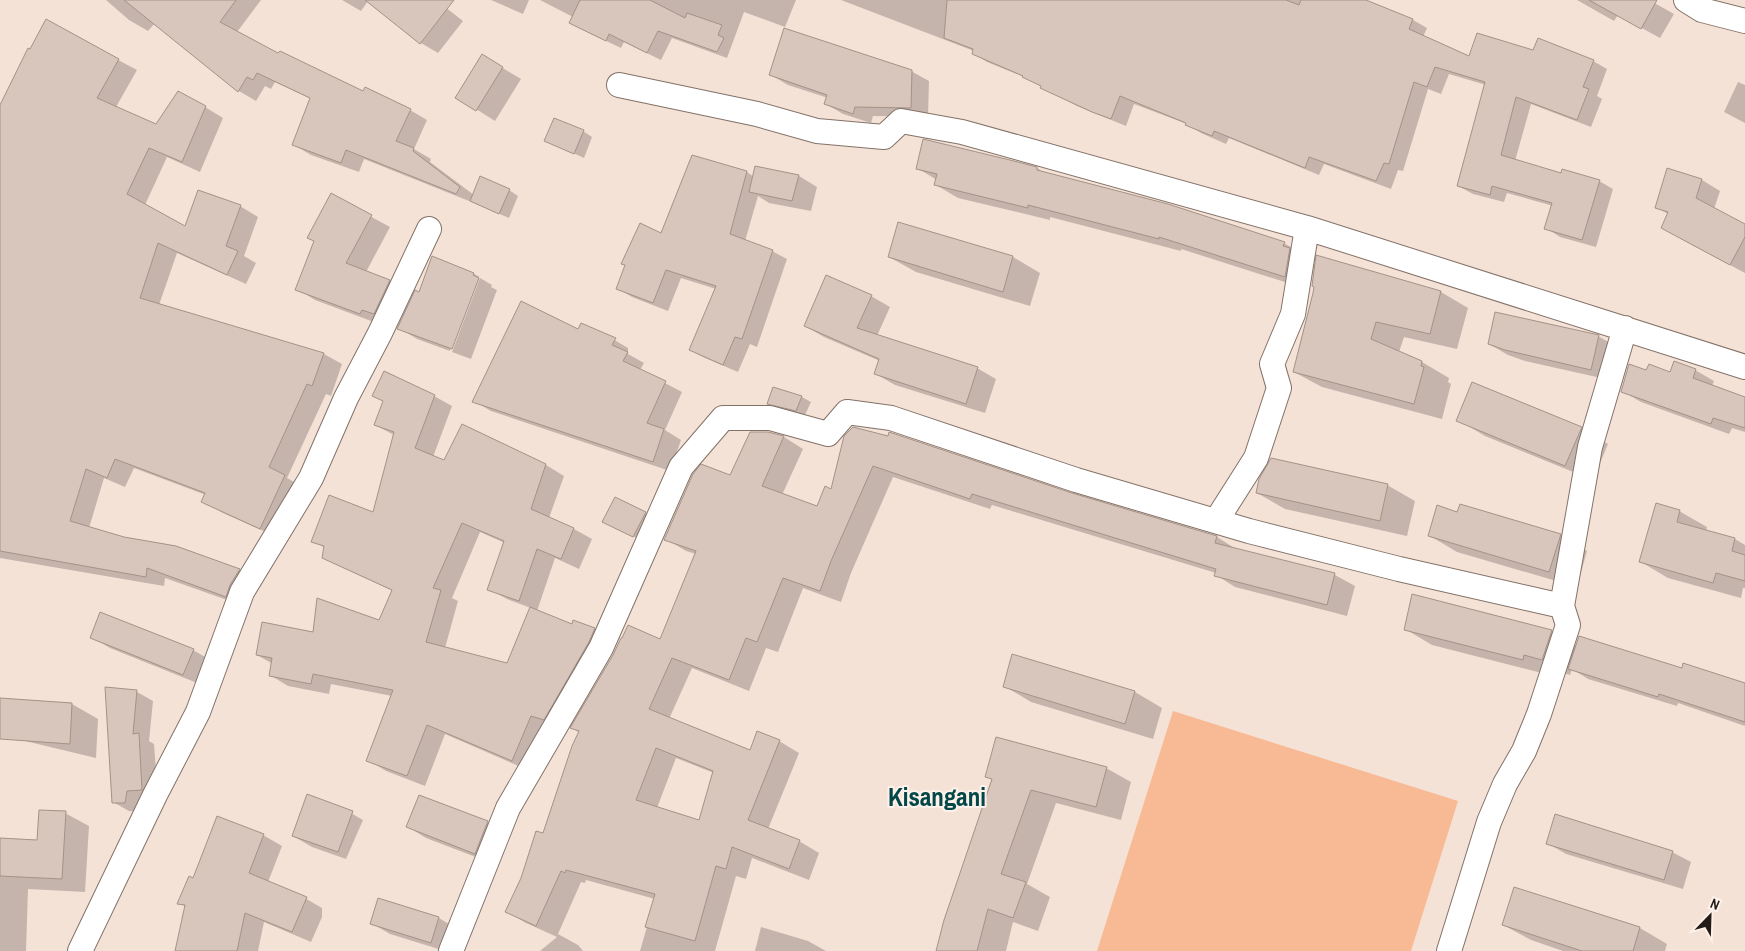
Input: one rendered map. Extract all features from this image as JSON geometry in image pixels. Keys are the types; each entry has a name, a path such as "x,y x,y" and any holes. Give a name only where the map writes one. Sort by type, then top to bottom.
{"street":[{"path":"1686,0 1702,10 1745,21"},
{"path":"619,85 758,114 817,130 884,137 901,121 962,132 1307,228 1745,367"},
{"path":"1216,521 1256,458 1279,388 1272,364 1293,314 1307,228"},
{"path":"80,951 198,712 242,592 311,478 346,398 380,333 429,229"},
{"path":"1449,951 1490,822 1505,784 1524,751 1539,714 1568,625 1562,606 1590,447 1625,328"},
{"path":"451,951 508,808 602,648 681,467 723,418 770,418 828,434 846,412 891,418 1076,480 1249,531 1400,569 1562,606"}],"shaded area":[{"path":"1173,711 1458,801 1411,951 1097,951"}],"building":[{"path":"124,0 236,0 220,22 278,53 280,51 363,91 365,87 411,109 396,141 414,148 413,151 460,187 456,194 346,150 341,163 292,145 310,98 257,73 253,80 247,77 238,92"},
{"path":"365,0 454,0 420,44"},
{"path":"580,0 650,0 685,18 687,13 722,25 718,35 724,38 717,52 658,31 647,53 609,34 606,41 569,23"},
{"path":"947,0 1286,0 1299,5 1301,0 1366,0 1413,19 1409,29 1469,56 1477,33 1533,50 1538,38 1594,60 1583,87 1589,89 1577,120 1516,97 1501,155 1561,173 1562,169 1600,180 1582,240 1544,229 1552,203 1492,186 1490,195 1457,186 1485,82 1435,67 1427,87 1414,82 1389,164 1384,163 1376,181 1309,157 1305,168 1214,131 1212,136 1185,125 1186,123 1120,96 1111,119 1092,112 1040,88 1041,86 1023,76 972,54 973,49 944,38"},
{"path":"1589,0 1657,0 1641,29"},
{"path":"46,19 119,59 97,98 156,124 178,91 206,106 182,162 149,148 127,194 185,226 198,190 241,205 226,246 238,251 227,275 158,243 140,298 324,353 312,386 307,384 269,467 285,475 260,529 201,502 205,493 115,459 107,478 86,469 70,521 124,537 176,546 240,569 230,585 226,597 147,568 146,577 0,551 0,105 28,48 30,49"},
{"path":"784,28 912,70 911,108 855,107 853,114 824,104 827,95 769,75"},
{"path":"482,54 503,67 476,111 455,98"},
{"path":"554,118 584,130 574,154 544,141"},
{"path":"923,139 1037,167 1037,170 1168,204 1285,242 1283,246 1290,248 1285,277 1159,237 1159,239 1028,205 1028,208 934,185 937,174 916,169"},
{"path":"692,155 747,171 730,234 773,250 742,339 735,337 723,365 689,350 716,286 666,270 653,303 616,289 625,265 621,264 640,223 661,233"},
{"path":"755,166 799,175 792,201 749,192"},
{"path":"1667,168 1702,179 1696,198 1745,224 1745,237 1730,265 1661,228 1668,212 1655,208"},
{"path":"480,176 510,189 499,214 470,201"},
{"path":"331,193 372,215 346,263 390,280 374,314 362,310 360,314 295,290 314,241 307,238"},
{"path":"898,222 1013,256 1003,292 888,257"},
{"path":"1316,255 1441,291 1430,334 1376,322 1371,339 1422,361 1421,366 1424,367 1414,404 1293,372 1313,293 1314,287 1312,286"},
{"path":"432,256 474,273 473,275 479,278 452,349 397,329 415,290 419,292"},
{"path":"826,275 872,295 857,328 978,367 966,404 874,374 879,359 804,326"},
{"path":"521,301 578,329 581,323 616,338 612,345 628,352 623,361 666,381 647,423 664,429 653,462 472,402"},
{"path":"1495,312 1599,335 1591,370 1505,350 1488,344"},
{"path":"1674,361 1696,369 1693,378 1745,397 1745,428 1713,418 1711,424 1621,392 1629,364 1646,370 1649,364 1670,372"},
{"path":"384,371 435,395 415,448 444,460 462,424 546,464 531,509 574,528 561,559 537,549 519,601 487,590 504,541 462,523 433,588 441,590 426,642 507,663 530,607 572,624 573,620 595,628 589,642 544,720 531,716 512,761 427,725 407,776 366,761 393,690 313,674 311,684 269,676 272,658 256,655 262,622 313,632 317,598 379,620 392,590 322,558 324,546 311,542 329,495 373,512 394,432 374,425 383,401 372,396"},
{"path":"1472,382 1582,427 1565,466 1456,421"},
{"path":"773,387 802,396 796,411 767,404"},
{"path":"853,427 888,436 889,432 1072,493 1217,536 1215,543 1335,573 1327,605 1214,576 1216,569 972,494 970,499 873,466 831,561 820,591 783,578 757,642 746,638 729,680 672,658 649,709 750,750 757,731 780,740 748,820 800,840 789,869 732,847 726,869 716,866 695,941 645,927 655,894 566,870 565,873 561,871 536,926 505,912 521,878 536,831 543,833 572,746 579,731 570,728 613,655 628,625 660,639 696,551 664,540 693,474 701,464 730,475 750,432 768,432 784,436 762,486 817,506 825,486 831,489 844,436","holes":["656,748 713,771 699,820 636,800"]},
{"path":"1271,458 1388,484 1380,521 1256,493 1259,479"},
{"path":"615,497 646,512 633,537 602,522"},
{"path":"1656,503 1680,510 1677,522 1735,538 1732,551 1745,555 1745,581 1716,573 1713,583 1639,562"},
{"path":"1460,504 1561,534 1549,572 1428,536 1437,505 1457,512"},
{"path":"1412,594 1552,630 1542,660 1524,655 1523,660 1404,630"},
{"path":"100,612 194,649 183,675 90,638"},
{"path":"1579,636 1682,668 1683,663 1745,683 1745,722 1659,694 1658,697 1568,669"},
{"path":"1012,654 1135,691 1125,724 1003,687"},
{"path":"105,687 137,690 133,734 139,733 142,790 127,791 125,803 112,803"},
{"path":"0,698 72,703 70,744 0,739"},
{"path":"996,737 1107,767 1096,807 1031,790 1001,874 1026,882 1013,918 988,909 977,951 936,951 944,920 992,779 985,777"},
{"path":"307,794 353,811 338,852 292,836"},
{"path":"419,795 488,821 475,854 406,827"},
{"path":"39,810 66,811 62,879 0,876 0,838 37,840"},
{"path":"1555,814 1673,851 1664,880 1546,844"},
{"path":"217,816 264,834 249,873 307,897 292,932 245,913 237,951 175,951 185,905 177,904 189,876 193,878"},
{"path":"1514,887 1640,927 1633,951 1582,951 1502,925"},
{"path":"378,898 439,917 431,943 370,924"}],"district":[{"name":"Kisangani","path":"937,797"}]}
